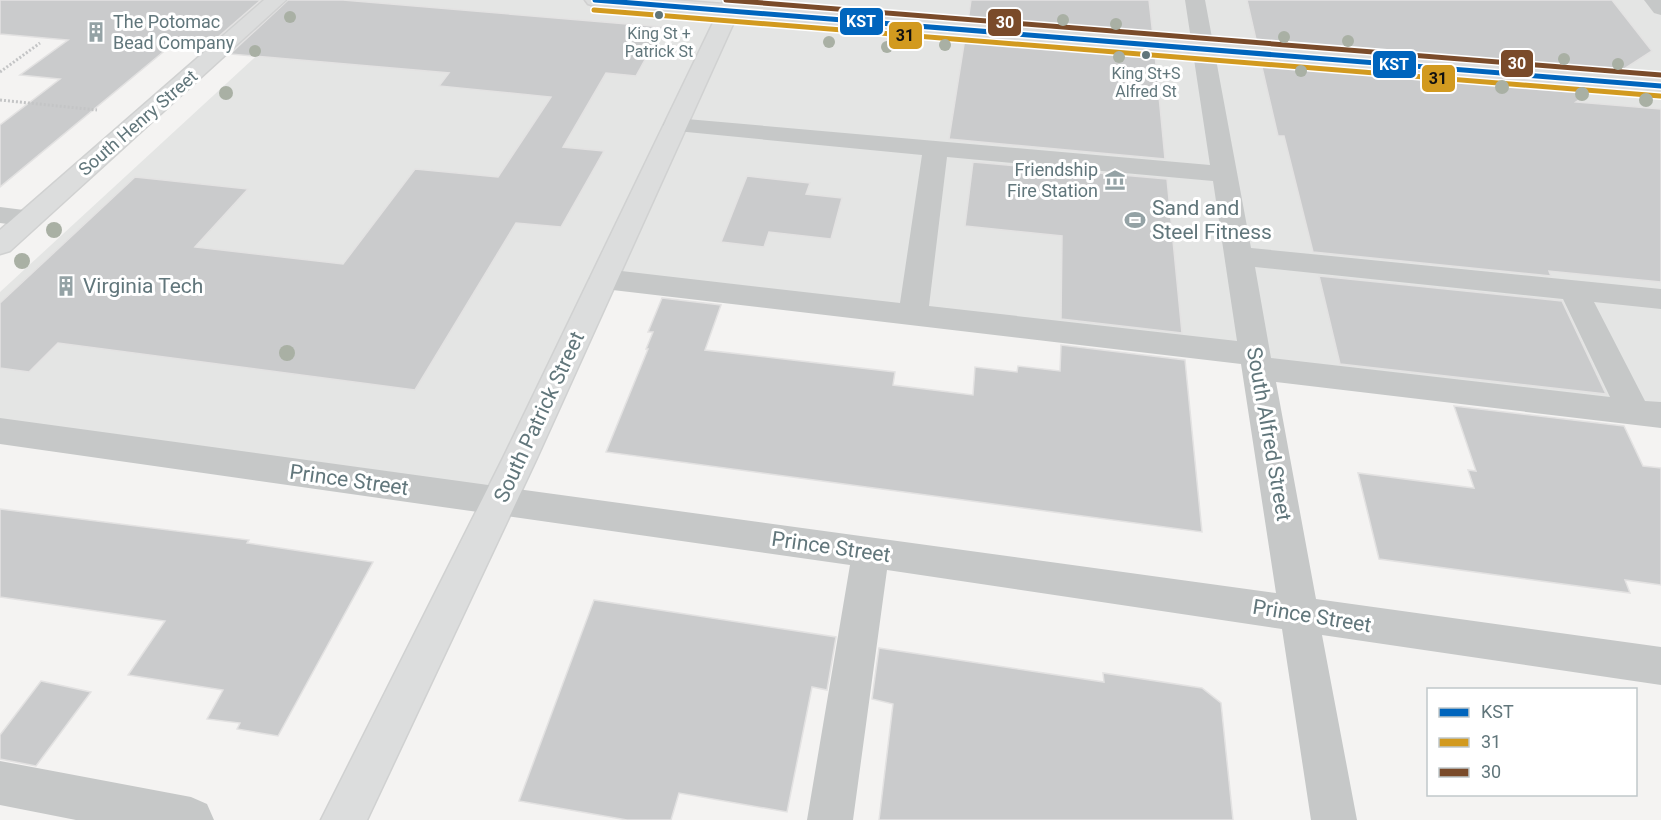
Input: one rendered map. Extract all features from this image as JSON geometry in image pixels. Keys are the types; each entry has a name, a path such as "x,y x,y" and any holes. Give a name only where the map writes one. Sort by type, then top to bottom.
{"main road":[{"name":"South Henry Street","path":"0,245 276,0"},
{"path":"595,0 731,6 1661,86"},
{"name":"South Patrick Street","path":"344,820 499,501 731,6"}],"street":[{"name":"South Alfred Street","path":"1195,0 1334,820"},
{"path":"1654,0 1661,9"},
{"path":"675,125 1224,174"},
{"path":"913,315 935,148"},
{"path":"0,215 30,218"},
{"path":"1238,256 1661,299"},
{"path":"604,279 913,315 1647,413"},
{"path":"1573,290 1647,413"},
{"name":"Prince Street","path":"0,431 871,552 1661,666"},
{"path":"830,820 871,552"},
{"path":"0,783 191,820"}],"path":[{"path":"0,72 40,43"},
{"path":"0,100 107,111"}],"shaded area":[{"path":"317,0 1661,0 1661,412 603,276 495,504 0,436 0,292"}],"building":[{"path":"0,0 261,0 202,51 168,48 0,187 0,125 60,79 20,75 68,40 0,34"},
{"path":"288,0 343,0 663,27 636,76 606,73 563,147 604,151 561,227 516,223 415,390 58,343 29,372 0,368 0,303 135,177 248,189 195,247 343,264 415,169 498,177 551,97 439,86 449,73 230,54"},
{"path":"971,0 1149,0 1153,36 968,21"},
{"path":"1247,0 1612,0 1652,51 1618,73 1257,44"},
{"path":"965,38 1155,54 1165,159 949,139"},
{"path":"1261,63 1594,90 1576,102 1661,109 1661,282 1549,271 1551,276 1313,252 1284,136 1278,136"},
{"path":"973,162 1167,179 1182,333 1061,319 1062,236 965,226"},
{"path":"747,176 810,183 806,194 842,198 831,239 769,232 764,247 721,242"},
{"path":"1319,276 1562,301 1606,394 1340,364"},
{"path":"662,298 721,305 705,350 895,372 893,385 973,395 975,367 1017,372 1018,366 1060,371 1061,345 1185,360 1202,532 606,452 648,349 646,349 653,332 648,332"},
{"path":"1454,406 1624,426 1643,466 1661,468 1661,585 1625,580 1630,593 1379,559 1358,473 1474,488 1468,470 1476,471"},
{"path":"0,509 249,540 247,543 373,562 278,736 237,729 240,723 207,719 223,690 128,675 165,621 0,597"},
{"path":"594,600 836,637 827,690 812,687 787,812 679,793 671,820 627,820 519,801"},
{"path":"879,648 1104,682 1103,673 1202,688 1221,703 1233,820 879,820 893,704 872,699"},
{"path":"41,681 91,692 36,766 0,759 0,735"}],"transit line":[{"name":"KST","path":"595,0 1661,86"},
{"name":"30","path":"726,0 1661,75"},
{"name":"31","path":"594,10 1660,96"}],"place":[{"name":"King St + Patrick St","path":"659,15"},
{"name":"The Potomac Bead Company","path":"96,32"},
{"name":"King St+S Alfred St","path":"1146,55"},
{"name":"Friendship Fire Station","path":"1115,180"},
{"name":"Sand and Steel Fitness","path":"1135,220"},
{"name":"Virginia Tech","path":"66,286"}]}
